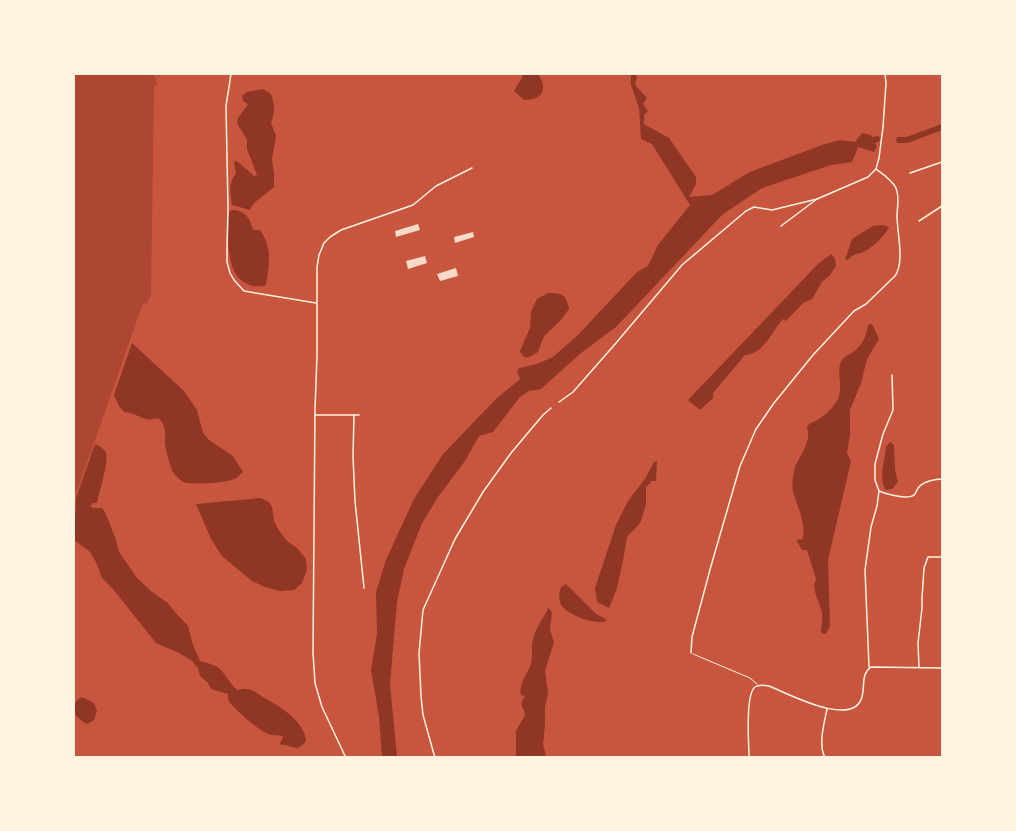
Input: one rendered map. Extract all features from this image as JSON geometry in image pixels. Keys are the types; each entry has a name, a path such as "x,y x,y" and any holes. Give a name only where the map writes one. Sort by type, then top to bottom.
{"street":[{"path":"231,74 226,106 227,262 230,273 243,291 317,304"},
{"path":"781,226 817,200 868,177 876,169 883,127 885,74"},
{"path":"910,173 942,162"},
{"path":"346,758 322,707 315,683 313,653 317,267 319,255 324,243 341,230 413,205 436,186 472,168"},
{"path":"691,653 692,637 714,555 740,466 756,429 813,355 854,311 866,303 898,271 898,197 892,182 876,169"},
{"path":"559,402 573,392 682,266 746,211 754,207 772,210 817,200"},
{"path":"919,221 942,206"},
{"path":"749,758 748,715 755,687 763,684 837,711 854,707 862,696 864,676 869,668 866,570 871,527 879,491 874,480 875,464 893,410 892,375"},
{"path":"435,758 423,715 421,696 419,653 423,610 455,539 483,492 511,453 551,408"},
{"path":"315,415 359,415"},
{"path":"354,415 353,456 364,588"},
{"path":"879,491 911,496 922,484 942,479"},
{"path":"919,667 918,643 925,564 928,557 942,557"},
{"path":"869,668 874,666 942,668"},
{"path":"825,758 821,745 827,709"}],"lane":[{"path":"691,653 750,678 758,686"}],"shaded area":[{"path":"74,74 154,74 157,84 154,86 151,294 147,304 143,303 74,497"},
{"path":"524,74 538,74 541,79 542,93 536,98 524,100 514,91"},
{"path":"631,74 637,77 635,85 647,98 643,104 648,111 644,115 644,124 669,138 696,177 696,184 689,197 712,195 750,172 822,145 840,140 855,142 862,133 871,135 877,147 874,152 858,147 852,162 831,165 762,188 723,214 616,327 581,353 541,389 529,391 520,397 493,432 479,436 465,461 422,523 404,569 397,602 390,684 397,757 382,757 379,716 371,670 377,634 376,592 386,560 414,499 443,454 497,398 520,379 517,372 519,368 553,357 578,335 637,272 648,266 658,245 690,205 652,144 641,139 639,108 631,85"},
{"path":"263,89 271,94 274,105 271,123 276,136 272,159 274,187 254,203 250,210 232,205 230,188 236,173 234,162 237,161 254,176 257,175 247,149 247,140 237,123 248,104 243,101 242,96 247,92"},
{"path":"232,210 244,213 253,230 260,230 267,244 269,257 266,285 264,286 250,285 241,280 231,264 229,212"},
{"path":"873,226 889,227 872,247 845,260 852,239"},
{"path":"831,254 836,266 822,282 812,299 803,303 786,321 783,319 757,351 745,355 713,393 713,398 700,410 689,401 818,264"},
{"path":"548,293 563,295 569,309 544,336 538,352 526,357 520,351 530,328 531,312 537,299"},
{"path":"872,324 879,339 867,359 861,383 850,410 847,453 851,461 828,560 830,626 826,634 821,633 822,613 815,592 816,579 807,550 802,550 797,541 802,540 803,529 793,492 793,477 795,467 807,443 809,424 825,415 837,401 840,390 841,362 844,357 859,347 868,325"},
{"path":"132,343 184,391 197,410 203,433 209,440 233,456 243,472 239,476 233,480 214,483 183,482 171,466 166,447 165,430 161,421 158,418 144,419 124,412 119,406 114,395"},
{"path":"890,442 894,445 898,482 892,489 886,490 882,481 886,447"},
{"path":"95,444 105,451 107,457 97,503 90,506 102,508 105,512 119,552 137,578 168,603 188,626 200,661 220,669 237,690 249,689 280,707 302,728 306,741 303,745 294,748 281,745 282,736 270,735 258,728 230,703 228,694 211,689 191,660 156,643 102,578 90,552 74,540 76,498"},
{"path":"657,461 656,481 652,481 646,487 646,504 642,518 627,537 617,588 609,608 597,602 595,588 616,525 628,501 645,479 654,462"},
{"path":"260,498 269,502 278,529 306,559 307,570 302,583 294,590 280,591 252,581 222,556 211,539 196,504"},
{"path":"566,584 606,621 589,620 565,609 559,597 561,587"},
{"path":"548,608 552,613 550,630 554,642 545,671 548,693 543,744 546,757 516,757 516,731 525,715 522,704 525,696 521,695 520,691 531,664 534,635"},
{"path":"82,697 94,703 97,711 94,720 87,724 79,719 73,708 77,700"}],"building":[{"path":"418,224 420,230 396,237 395,231"},
{"path":"473,232 474,237 455,243 454,237"},
{"path":"425,256 427,263 408,269 406,261"},
{"path":"456,268 458,276 440,281 437,274"}],"waterway":[{"path":"899,140 907,140 942,127"},
{"path":"866,142 877,139"}]}
